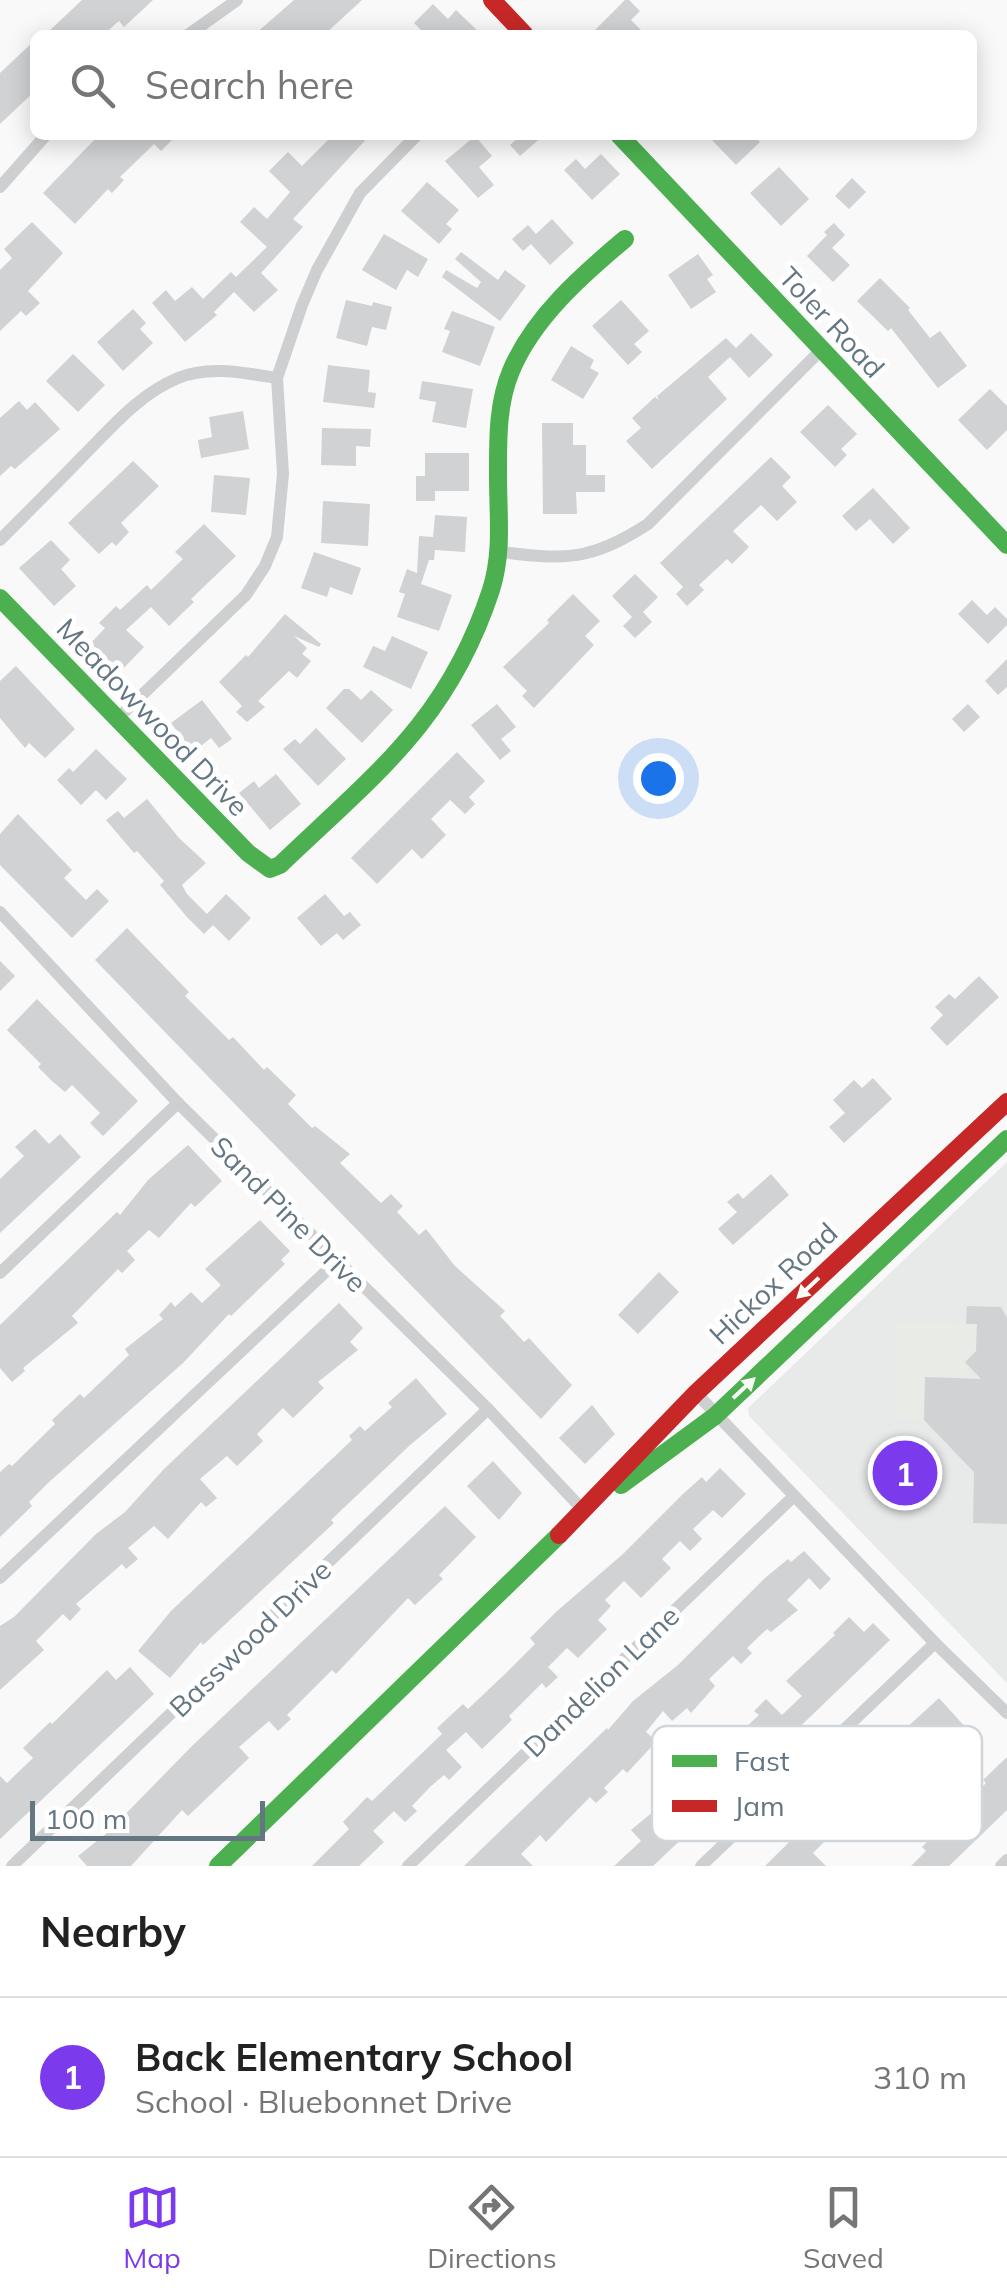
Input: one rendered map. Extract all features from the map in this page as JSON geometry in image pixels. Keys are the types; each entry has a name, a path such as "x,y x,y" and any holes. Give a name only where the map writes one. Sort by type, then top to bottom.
{"street":[{"path":"195,30 237,0"},
{"path":"492,0 518,30"},
{"path":"0,187 42,140"},
{"path":"116,720 246,595 265,566 277,537 283,474 277,378 317,270 350,209 360,193 412,140"},
{"name":"Toler Road","path":"624,140 1007,545"},
{"path":"625,239 600,260 544,322 512,370 504,394 500,439 501,552 579,557 620,542 648,524 820,350"},
{"path":"0,540 125,413 153,392 180,377 203,372 231,370 277,378"},
{"name":"Meadowwood Drive","path":"0,598 254,860 270,869 280,865 398,752 434,708 461,665 501,552"},
{"name":"Sand Pine Drive","path":"0,912 178,1103 488,1409 584,1512"},
{"name":"Hickox Road","path":"218,1866 584,1512 696,1393 1007,1102"},
{"path":"0,1274 178,1103"},
{"path":"992,1115 1007,1130"},
{"name":"Hickox Road","path":"584,1512 715,1416 1007,1138"},
{"path":"860,1278 854,1262 858,1250 960,1155 963,1142"},
{"path":"0,1578 336,1262"},
{"path":"696,1393 1007,1714"},
{"name":"Basswood Drive","path":"12,1866 488,1409"},
{"name":"Dandelion Lane","path":"408,1866 794,1496"},
{"path":"848,1726 935,1643"},
{"path":"702,1866 728,1841"},
{"path":"1001,1866 1007,1860"}],"shaded area":[{"path":"1007,1162 1007,1683 749,1416 748,1408"},
{"path":"895,1322 977,1324 976,1351 965,1362 968,1378 926,1377 924,1420 893,1419"}],"building":[{"path":"82,0 153,0 124,27 119,21 109,30 50,30"},
{"path":"294,0 362,0 329,30 260,30"},
{"path":"625,0 640,11 631,20 641,30 595,30"},
{"path":"433,4 448,19 456,10 477,30 421,30 414,23"},
{"path":"30,45 30,96 0,124 0,73"},
{"path":"94,140 172,140 161,151 154,144 120,177 124,180 112,193 108,189 75,224 43,193"},
{"path":"328,140 365,140 293,219 303,227 261,273 278,290 254,312 234,292 214,312 217,315 185,342 152,303 166,290 175,301 192,287 203,299 231,272 236,277 267,247 240,222 254,207 267,219 290,192 269,171 288,152 302,166"},
{"path":"470,140 478,140 492,156 479,167 494,185 478,198 445,161"},
{"path":"516,140 538,140 520,156 510,145"},
{"path":"712,140 760,142 736,165"},
{"path":"601,154 620,174 592,200 564,170 576,159 585,169"},
{"path":"779,167 809,199 781,226 750,193"},
{"path":"852,178 866,192 849,209 835,196"},
{"path":"427,182 459,210 446,224 452,229 439,244 401,211"},
{"path":"552,219 574,243 550,265 531,244 523,251 512,239 528,225 536,234"},
{"path":"32,222 63,253 28,291 40,303 26,316 21,311 0,331 0,270 12,258 4,249"},
{"path":"834,223 845,235 832,248 850,265 833,282 807,256"},
{"path":"384,234 428,259 418,277 407,270 396,290 362,270"},
{"path":"461,252 498,280 505,270 526,286 500,321 442,277 446,270 477,288 481,282 455,259"},
{"path":"698,254 713,275 707,279 716,292 691,309 668,275"},
{"path":"880,278 910,308 930,338 940,331 967,366 938,388 891,328 888,331 857,301"},
{"path":"346,300 392,307 386,330 372,327 367,346 336,338"},
{"path":"621,300 649,331 634,344 642,352 628,365 592,326"},
{"path":"133,309 146,323 140,329 153,343 123,371 97,342"},
{"path":"452,311 495,327 480,366 442,352 450,331 444,329"},
{"path":"751,333 773,355 749,378 730,357 708,377 727,399 652,469 626,441 641,428 632,418 655,397 659,400 657,396 726,338 736,348"},
{"path":"571,346 594,360 590,368 599,373 583,399 551,380"},
{"path":"73,354 105,385 78,412 46,381"},
{"path":"328,365 370,370 368,392 376,393 374,408 323,402"},
{"path":"422,381 473,389 466,428 432,422 436,402 419,399"},
{"path":"990,389 1007,406 1007,430 987,450 958,420"},
{"path":"19,401 27,410 35,402 60,429 15,469 11,466 0,476 0,418"},
{"path":"828,405 857,434 841,449 847,455 835,467 800,432"},
{"path":"243,411 249,449 201,458 198,440 212,437 209,417"},
{"path":"542,423 573,423 573,445 586,445 586,475 605,475 605,492 576,492 577,514 543,514"},
{"path":"322,428 371,429 370,447 356,446 356,466 321,465"},
{"path":"425,453 469,453 469,491 435,491 435,501 416,501 416,476 425,476"},
{"path":"771,457 791,477 782,486 797,502 777,521 761,505 733,531 749,547 732,564 727,559 699,585 704,590 687,606 676,594 683,587 660,563"},
{"path":"133,461 159,486 121,523 129,532 116,546 112,542 99,554 68,523"},
{"path":"214,475 250,478 246,515 211,512"},
{"path":"873,488 910,528 893,544 870,519 856,531 842,516"},
{"path":"323,501 370,504 368,546 321,543"},
{"path":"435,515 467,517 465,552 435,550 421,584 452,595 439,631 397,617 405,594 399,592 407,569 417,573 419,536 433,537"},
{"path":"204,524 236,556 169,626 151,607 126,630 144,647 119,673 89,645 105,628 99,623 147,585 151,590 183,559 175,552"},
{"path":"51,540 70,560 61,569 76,586 54,606 19,568"},
{"path":"314,552 361,568 352,595 330,587 327,597 301,588"},
{"path":"635,574 658,597 643,612 652,622 635,638 623,626 632,617 612,596"},
{"path":"573,594 600,621 585,636 594,645 534,708 522,696 527,691 503,667"},
{"path":"972,600 987,615 995,607 1007,619 1007,625 988,644 958,614"},
{"path":"285,614 321,644 319,647 294,636 307,648 302,654 311,661 297,678 289,671 258,701 265,707 247,722 236,712 242,706 219,682 248,657"},
{"path":"392,636 428,652 411,689 363,667 373,646 385,651"},
{"path":"1007,659 1007,687 998,695 985,681"},
{"path":"16,666 75,729 45,758 29,743 25,748 0,718 0,681"},
{"path":"344,689 361,700 371,690 393,710 362,743 326,708"},
{"path":"202,700 232,739 219,748 211,738 193,752 171,723"},
{"path":"497,704 516,727 501,739 511,751 500,760 471,725"},
{"path":"968,704 980,717 964,732 952,719"},
{"path":"316,728 346,759 318,786 283,749 295,739 300,744"},
{"path":"96,749 127,779 106,800 96,790 81,805 57,780 69,768 73,772"},
{"path":"457,752 485,781 469,797 475,804 465,814 450,800 431,819 446,835 422,859 412,849 377,884 351,858"},
{"path":"276,774 301,804 270,830 239,793 254,781 259,788"},
{"path":"147,799 206,863 182,885 187,894 207,914 226,894 251,918 229,941 213,925 204,934 160,885 164,881 106,820 118,811 124,818"},
{"path":"18,814 72,870 64,878 86,900 97,889 109,901 72,938 0,865 0,834"},
{"path":"325,894 344,916 350,912 361,925 343,940 337,933 321,946 297,918"},
{"path":"127,928 229,1040 233,1037 264,1070 267,1067 296,1095 288,1104 312,1128 315,1126 350,1154 340,1163 381,1203 391,1194 403,1206 397,1212 419,1235 426,1229 455,1266 505,1311 500,1316 524,1342 529,1338 572,1385 541,1419 95,960"},
{"path":"0,961 15,976 0,991"},
{"path":"979,976 999,997 947,1046 930,1028 943,1015 935,1007 949,994 955,999"},
{"path":"37,999 138,1101 103,1136 90,1123 100,1113 72,1085 65,1092 52,1081 7,1030"},
{"path":"873,1078 892,1099 844,1143 829,1127 845,1113 833,1100 854,1080 862,1088"},
{"path":"35,1129 49,1144 60,1134 81,1157 0,1233 0,1179 24,1156 15,1147"},
{"path":"188,1145 222,1181 195,1207 191,1203 159,1238 149,1230 127,1251 135,1260 122,1273 118,1269 72,1316 78,1323 23,1368 25,1371 12,1382 0,1368 0,1325 117,1212 120,1215 148,1180"},
{"path":"771,1174 789,1195 733,1245 718,1229 737,1212 727,1202 738,1193 743,1199"},
{"path":"260,1220 290,1251 281,1260 285,1264 229,1314 184,1362 48,1483 29,1502 32,1506 0,1537 0,1472 9,1464 12,1466 80,1394 84,1398 129,1355 125,1349 163,1319 159,1315 171,1302 175,1307 191,1292 202,1303 221,1285 205,1269"},
{"path":"659,1272 679,1292 638,1334 618,1315"},
{"path":"339,1303 363,1328 350,1342 358,1350 318,1382 324,1388 293,1418 283,1408 257,1434 263,1441 237,1466 227,1456 200,1479 217,1498 206,1507 201,1502 168,1539 154,1526 128,1548 138,1559 126,1569 122,1564 76,1604 81,1609 70,1621 63,1614 36,1641 44,1650 0,1690 0,1626 14,1617 96,1534 125,1512 164,1469"},
{"path":"967,1306 1001,1307 1007,1318 1007,1524 973,1523 974,1472 924,1420 925,1377 981,1379 965,1362 976,1351 977,1324 966,1324"},
{"path":"416,1378 447,1414 203,1645 201,1642 170,1678 138,1651 171,1611 352,1440 349,1436 360,1426 365,1431"},
{"path":"592,1405 615,1434 585,1464 559,1438"},
{"path":"493,1461 522,1493 499,1520 467,1486"},
{"path":"720,1468 746,1494 722,1518 713,1510 693,1529 702,1539 690,1551 680,1541 662,1559 671,1568 641,1598 624,1581 605,1600 611,1606 598,1620 607,1629 578,1658 567,1648 548,1667 558,1677 546,1688 542,1683 482,1749 466,1732 446,1750 462,1767 449,1780 444,1775 430,1787 412,1806 417,1811 405,1822 394,1811 373,1831 384,1842 359,1866 312,1866 349,1829 343,1822 367,1797 372,1801 442,1734 437,1728 463,1704 468,1709 535,1644 530,1638 556,1612 702,1477 706,1482"},
{"path":"445,1506 476,1537 439,1575 443,1579 415,1605 408,1598 336,1674 332,1670 287,1715 291,1719 278,1731 269,1721 239,1747 249,1758 188,1816 182,1810 131,1866 87,1866 78,1856 107,1833 192,1746"},
{"path":"804,1551 831,1579 820,1590 809,1578 787,1600 798,1610 771,1632 767,1629 747,1648 752,1653 741,1664 733,1656 709,1679 715,1686 691,1713 687,1708 672,1721 663,1711 646,1732 652,1737 652,1746 627,1773 623,1769 604,1788 608,1792 596,1803 590,1797 546,1842 540,1835 521,1854 533,1866 464,1866 765,1578 788,1559 791,1562"},
{"path":"849,1617 864,1632 873,1623 890,1640 801,1726 747,1726 759,1715 754,1711 766,1699 782,1715 802,1696 786,1681"},
{"path":"130,1667 154,1694 0,1839 0,1776 7,1783 33,1758 23,1748 107,1670 116,1680"},
{"path":"939,1698 964,1726 908,1726"},
{"path":"1007,1757 1007,1810 982,1834 982,1787 986,1783 983,1780"},
{"path":"652,1813 652,1841 679,1841 653,1866 614,1866 641,1841 631,1830"},
{"path":"790,1841 825,1841 813,1853 826,1866 765,1866"},
{"path":"928,1841 975,1841 949,1866 911,1866 926,1851 922,1847"}],"traffic: fast":[{"path":"624,140 1007,545"},
{"path":"0,598 248,853 270,869 280,865 377,773 430,711 453,675 473,636 495,576 499,423 511,371 545,315 625,239"},
{"path":"621,1485 715,1416 1007,1139"},
{"path":"218,1866 559,1535"}],"traffic: jam":[{"path":"492,0 520,30"},
{"path":"559,1535 696,1393 1007,1102"}],"place":[{"name":"Back Elementary School","path":"905,1473"}]}
